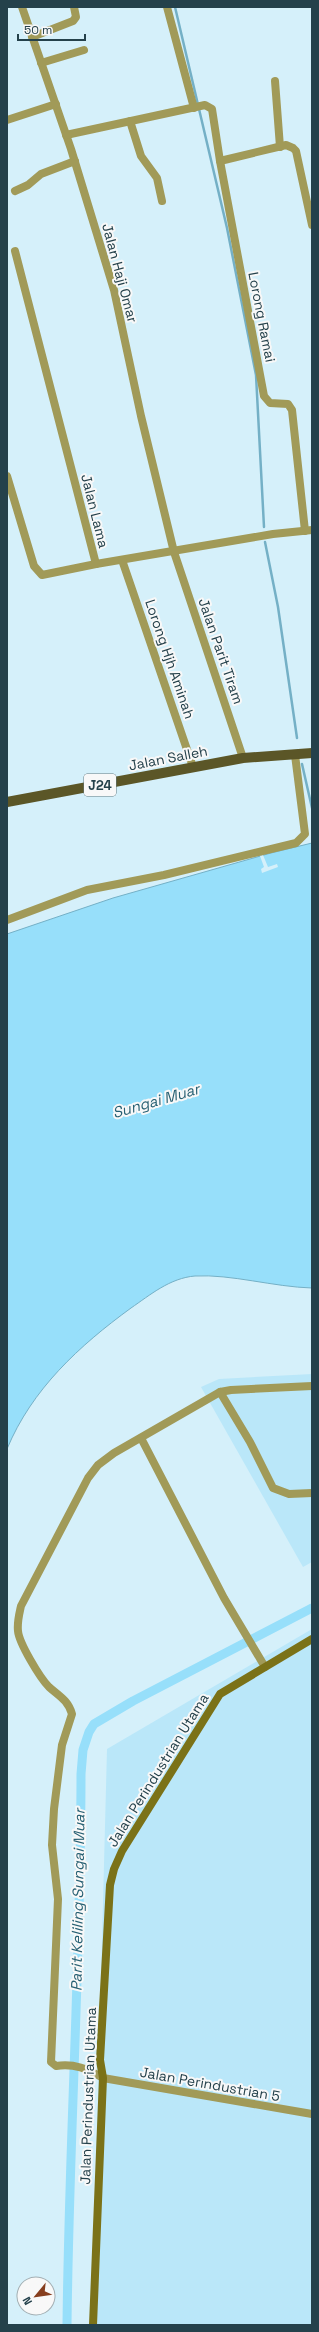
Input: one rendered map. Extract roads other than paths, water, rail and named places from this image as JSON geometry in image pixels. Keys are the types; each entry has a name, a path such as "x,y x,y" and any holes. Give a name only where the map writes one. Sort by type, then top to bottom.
{"main road":[{"name":"Jalan Salleh","path":"7,802 243,758 312,753"}],"street":[{"name":"Jalan Haji Omar","path":"22,7 75,161 114,290 141,416 174,552"},
{"path":"32,37 73,22 76,17 74,7"},
{"path":"66,134 199,106 167,7"},
{"path":"41,63 84,50"},
{"path":"276,81 280,147"},
{"path":"7,120 56,104"},
{"name":"Lorong Ramai","path":"199,106 212,109 220,162 264,396 270,403 288,404 292,410 308,530"},
{"path":"130,121 141,156 157,178 162,201"},
{"path":"220,162 289,146 296,151 312,225"},
{"path":"15,191 28,185 41,174 75,161"},
{"name":"Jalan Lama","path":"15,251 96,564 174,552 273,534 308,530"},
{"path":"7,476 34,566 38,572 42,575 96,564"},
{"name":"Jalan Parit Tiram","path":"174,552 243,758"},
{"name":"Lorong Hjh Aminah","path":"122,560 193,768"},
{"path":"7,920 88,890 164,875 296,843 305,834 295,755"},
{"path":"265,1667 246,1636 141,1438 220,1392 231,1390 312,1386"},
{"path":"220,1392 250,1442 273,1488 289,1494 312,1493"},
{"name":"Jalan Perindustrian 5","path":"141,1438 114,1453 98,1465 88,1478 21,1606 17,1620 18,1636 22,1643 46,1683 65,1699 72,1714 62,1745 54,1809 52,1844 58,1899 50,2055 51,2062 56,2066 68,2064 81,2067 103,2078 312,2114"},
{"name":"Jalan Perindustrian Utama","path":"93,2325 103,2078 101,2052 110,1885 114,1869 146,1812 220,1694 312,1639"}],"water":[{"name":"Sungai Muar","path":"312,843 312,1288 223,1277 195,1276 177,1280 161,1288 131,1308 93,1338 59,1370 30,1407 17,1427 7,1449 7,934 113,898 271,853"}],"waterway":[{"path":"175,7 227,228 256,375 264,527"},
{"path":"265,542 278,607 297,738"},
{"path":"302,764 312,808"},
{"name":"Parit Keliling Sungai Muar","path":"67,2325 79,1912 81,1774 83,1750 89,1732 94,1724 133,1701 312,1608"}]}
